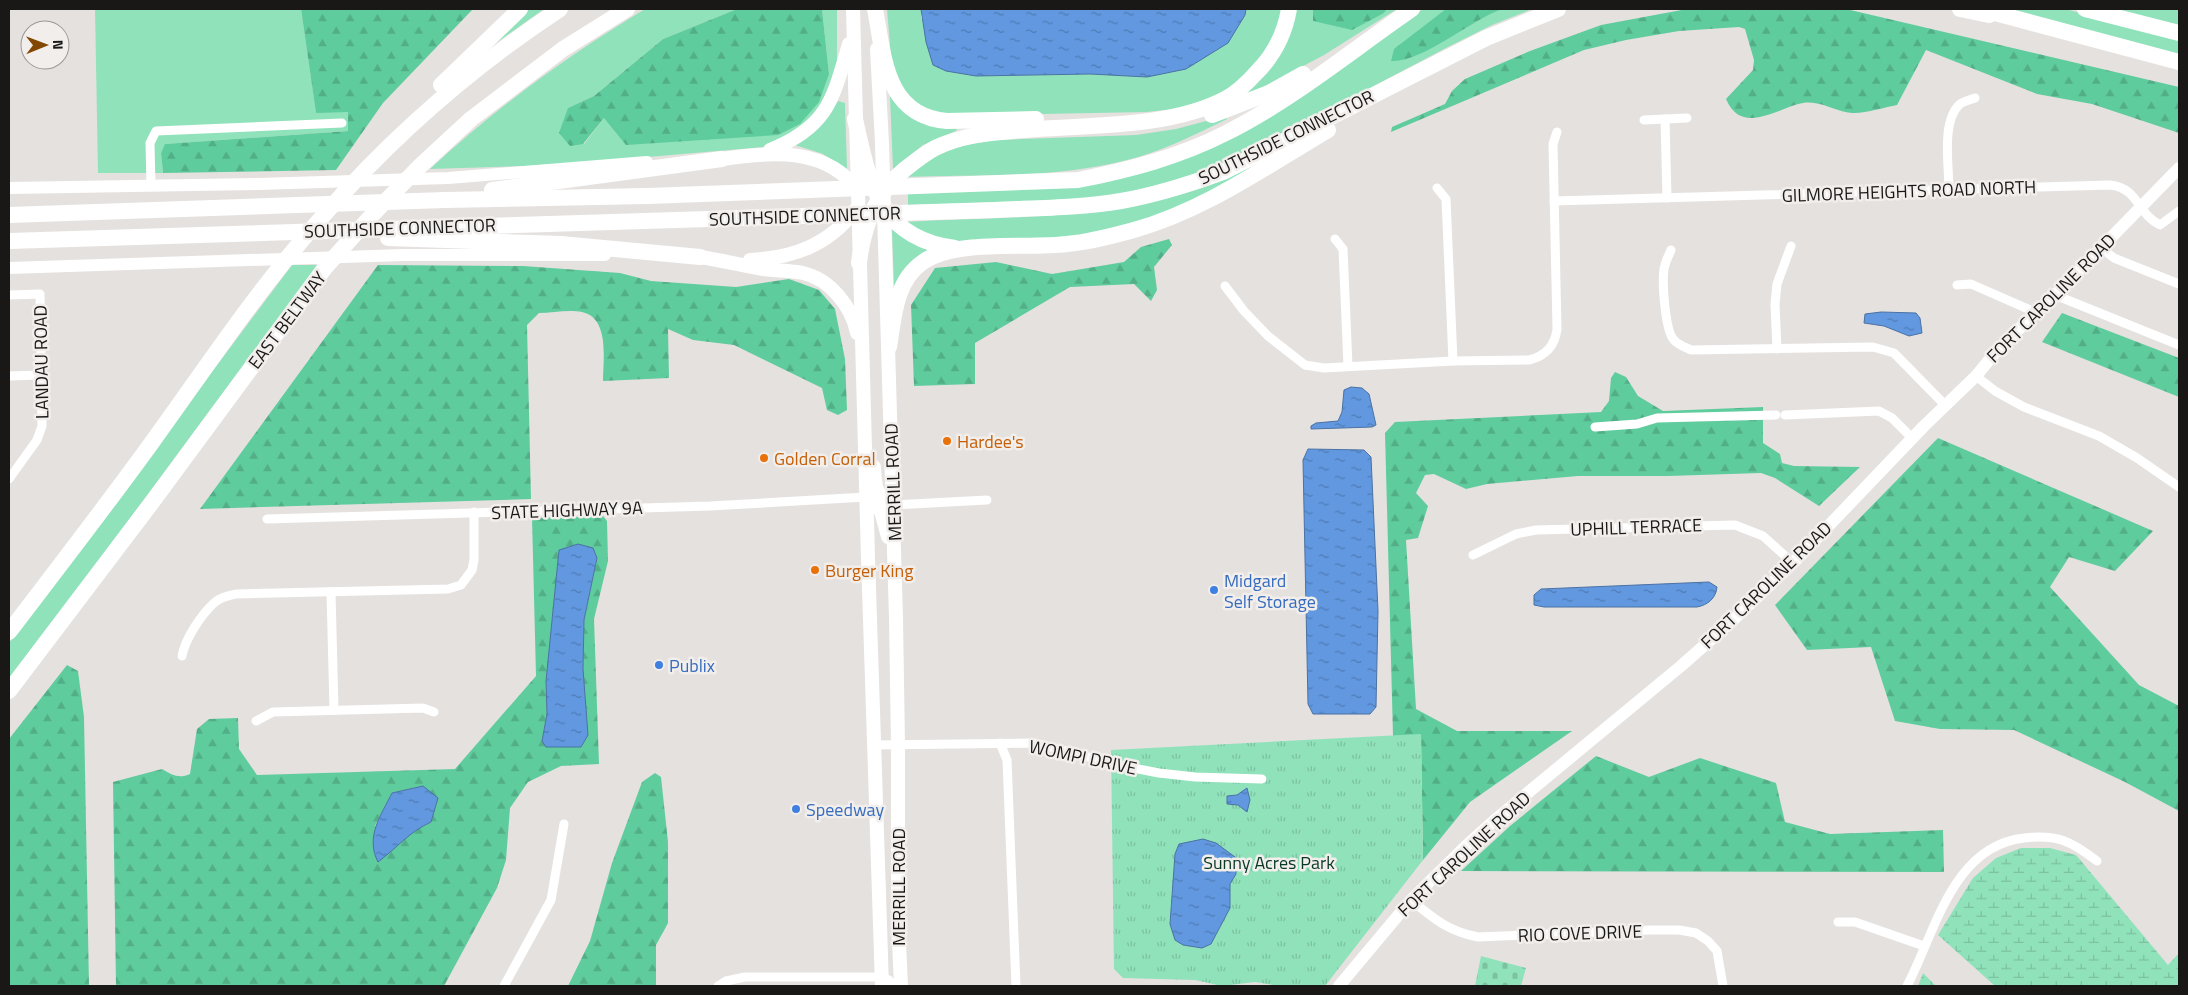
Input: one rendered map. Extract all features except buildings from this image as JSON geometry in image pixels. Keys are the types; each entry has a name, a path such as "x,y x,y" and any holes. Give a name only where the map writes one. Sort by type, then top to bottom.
{"highway":[{"path":"384,150 424,102 520,9"},
{"name":"EAST BELTWAY","path":"9,632 146,451 276,272 322,217 366,168 433,105 504,46 560,9"},
{"name":"EAST BELTWAY","path":"9,691 136,524 324,269 372,215 419,167 471,119 563,49 627,9"},
{"path":"875,9 887,70 894,90 904,103 925,116 946,121 1174,116"},
{"path":"871,200 921,156 966,137 1038,128 1139,122 1201,110 1227,99 1250,80 1269,58 1280,40 1289,9"},
{"name":"SOUTHSIDE CONNECTOR","path":"9,215 1078,180 1146,164 1224,134 1254,118 1412,9"},
{"name":"SOUTHSIDE CONNECTOR","path":"9,241 1079,206 1120,201 1182,187 1239,164 1449,56 1526,21 1558,9"},
{"path":"1960,9 2036,24"},
{"path":"1980,9 2179,62"},
{"path":"2085,9 2179,33"},
{"path":"966,137 1146,129 1175,125 1240,106 1269,93 1319,65 1346,55"},
{"path":"871,200 900,226 917,236 942,246 962,249 1068,244 1106,237 1160,222 1188,211 1233,188 1449,56"},
{"path":"855,119 871,200 859,263"},
{"path":"445,200 476,192 722,159"},
{"path":"284,232 561,244 700,257"},
{"path":"889,347 899,294 906,279 914,269 931,257 962,249"}],"main road":[{"path":"853,9 855,119"},
{"name":"MERRILL ROAD","path":"875,9 882,143 871,200 886,280 889,347 896,618 898,920 901,986"},
{"path":"764,153 794,139 815,123 824,111 835,94 854,28"},
{"path":"722,159 764,153 787,153 821,163 846,178 871,200 841,226 804,250 776,258 729,261"},
{"path":"700,257 758,268 803,273 828,286 841,299 855,321 862,360"},
{"path":"859,263 870,305 875,481 877,492 882,499 893,505"},
{"name":"MERRILL ROAD","path":"859,263 882,982"},
{"path":"866,497 881,511 886,526 896,618"}],"street":[{"path":"1949,189 1948,131 1952,115 1961,104 1975,98"},
{"path":"1644,120 1688,118"},
{"path":"1665,119 1667,198"},
{"path":"151,186 150,143 153,134 162,130 342,123"},
{"path":"1225,286 1244,311 1268,336 1305,365 1324,368 1453,361 1529,360 1539,357 1552,346 1557,328 1553,144 1557,132"},
{"path":"9,188 259,184 448,178 657,161 722,159"},
{"name":"FORT CAROLINE ROAD","path":"1339,986 1411,900 1496,818 1674,672 1732,621 1792,564 1945,405 1976,376 1999,348 2056,296 2179,168"},
{"name":"GILMORE HEIGHTS ROAD NORTH","path":"1554,201 1949,189 2121,186 2130,192 2151,220 2160,225 2179,211"},
{"path":"1437,188 1446,199 1453,361"},
{"path":"1335,239 1343,249 1348,366"},
{"path":"1777,349 1775,304 1777,284 1791,246"},
{"path":"2101,248 2114,258 2179,284"},
{"path":"1671,250 1664,266 1667,324 1675,342 1691,350 1873,347 1885,349 1894,353 1945,405"},
{"path":"9,268 205,260 471,254 700,257"},
{"path":"1958,285 1971,284 2037,313"},
{"name":"LANDAU ROAD","path":"9,296 40,294 42,426 37,440 9,479"},
{"path":"2056,296 2179,345"},
{"path":"9,376 41,375"},
{"path":"1976,376 1995,391 2024,407 2099,436 2179,486"},
{"path":"1595,427 1637,424 1657,418 1879,411 1892,418 1913,439"},
{"name":"STATE HIGHWAY 9A","path":"267,519 710,506 866,497"},
{"path":"893,505 987,500"},
{"path":"182,656 184,642 214,603 224,597 236,594 448,589 461,585 472,570 474,560 474,512"},
{"name":"UPHILL TERRACE","path":"1473,555 1516,534 1536,530 1735,525 1763,536 1792,564"},
{"path":"331,592 334,710"},
{"path":"256,721 273,712 423,708 434,712"},
{"path":"1000,743 1007,760 1016,986"},
{"name":"WOMPI DRIVE","path":"874,745 1035,744 1159,773 1195,777 1262,779"},
{"path":"504,986 551,900 564,824"},
{"path":"1907,986 1924,946 1955,884 1967,868 1987,850 2010,839 2045,836 2064,839 2097,860"},
{"name":"RIO COVE DRIVE","path":"1411,900 1442,925 1459,933 1478,936 1650,930 1679,930 1696,933 1708,941 1717,951 1722,986"},
{"path":"1838,922 1855,922 1924,946"},
{"path":"804,976 804,986"},
{"path":"718,986 734,978 804,976 882,982 889,980 893,986"}],"green space":[{"path":"95,9 301,9 316,112 348,112 348,131 166,144 161,153 163,173 98,173"},
{"path":"301,9 473,9 383,103 336,170 163,173 161,153 165,144 348,131 348,112 316,113"},
{"path":"526,9 544,9 486,50"},
{"path":"645,9 737,9 663,39 594,96 568,108 584,144 604,118 829,74 822,9 837,9 837,68 825,104 807,124 765,147 555,165 430,169 481,124 533,83"},
{"path":"737,9 822,9 829,74 819,102 800,124 778,135 626,145 604,118 583,144 570,146 559,133 568,108 594,96 663,39"},
{"path":"887,9 921,9 921,18 976,76 1090,74 1147,77 1245,15 1246,9 1285,9 1274,41 1231,90 1182,108 1147,112 996,115 933,113 908,99 895,74 891,57"},
{"path":"1294,9 1313,9 1314,21 1384,13 1387,9 1397,9 1324,55 1246,96"},
{"path":"1313,9 1387,9 1384,13 1352,30 1313,21"},
{"path":"1423,9 1532,9 1492,25 1444,49 1247,153 1180,180 1116,195 1069,200 908,205 908,194 1113,179 1309,87"},
{"path":"1446,9 1502,9 1432,48 1403,60 1391,61 1394,49"},
{"path":"1687,9 1846,9 2179,87 2179,133 2092,104 2037,94 1926,50 1897,105 1852,113 1816,103 1803,103 1761,117 1741,116 1733,110 1726,99 1753,70 1754,60 1745,29 1739,27 1679,31 1626,40 1584,50 1391,132 1392,127 1445,104 1452,91 1465,79 1530,51 1601,25"},
{"path":"2006,9 2065,9 2179,38 2179,54"},
{"path":"2108,9 2179,9 2179,28"},
{"path":"893,95 958,126 956,131 923,145 893,169 890,97"},
{"path":"838,101 845,103 847,169 823,154 795,145 828,117"},
{"path":"1225,116 1227,119 1186,139 1139,157 1099,166 1044,173 902,177 947,148 995,140 1136,135 1176,129"},
{"path":"1253,166 1218,190 1143,221 1073,238 954,242 935,238 904,222 1038,216 1126,207 1169,198 1211,184"},
{"path":"892,230 928,250 894,286 894,285"},
{"path":"1169,239 1172,245 1154,267 1157,290 1151,301 1134,284 1070,287 975,343 975,384 914,386 911,305 935,268 996,262 1052,274 1124,262 1141,247"},
{"path":"292,265 318,265 9,681 9,643"},
{"path":"378,265 523,266 620,273 651,281 736,287 789,279 819,290 835,309 845,359 847,410 838,415 827,410 822,388 734,345 693,340 668,329 669,378 603,381 603,341 597,322 591,316 577,311 539,313 527,325 531,499 200,509"},
{"path":"2062,313 2179,358 2179,397 2042,342"},
{"path":"1615,372 1626,377 1638,396 1663,411 1763,407 1763,443 1780,454 1782,463 1794,466 1860,467 1819,506 1775,478 1761,473 1578,476 1487,484 1466,489 1434,474 1425,475 1416,493 1428,506 1418,538 1406,540 1416,709 1457,731 1572,731 1470,802 1423,860 1421,735 1393,736 1385,433 1395,422 1601,412 1609,401 1611,378"},
{"path":"1938,438 2153,531 2115,571 2069,557 2050,587 2139,685 2179,706 2179,811 2125,782 2014,730 1940,729 1895,721 1871,647 1807,650 1775,605"},
{"path":"603,516 607,521 608,561 594,619 599,764 561,766 528,782 510,808 506,860 497,888 444,986 116,986 113,782 162,769 176,776 190,774 197,729 209,719 238,718 239,749 257,775 455,769 536,676 532,518","holes":["597,558 584,620 583,669 542,741 547,714 546,681","423,786 431,822 414,830 375,826 392,793"]},
{"path":"67,665 78,671 84,717 89,986 9,986 9,739"},
{"name":"Sunny Acres Park","path":"1421,734 1423,860 1325,986 1280,986 1255,982 1222,986 1195,980 1123,978 1114,969 1111,750"},
{"path":"1596,756 1649,777 1700,758 1776,783 1785,822 1830,834 1943,830 1944,872 1461,871 1510,826"},
{"path":"655,773 661,777 668,842 668,923 656,945 656,986 568,986 590,941 612,863 642,782"},
{"path":"2021,848 2050,848 2076,855 2168,965 2179,953 2179,986 1995,986 1938,935 1973,878 1996,858"},
{"path":"1481,956 1526,968 1521,986 1475,986"},
{"path":"1923,973 1936,986 1918,986"}],"water":[{"path":"921,9 1246,9 1245,15 1228,43 1186,69 1147,77 1090,74 976,76 946,71 933,65 926,42"},
{"path":"1881,312 1916,313 1920,318 1922,333 1909,336 1884,326 1864,323 1865,314"},
{"path":"1351,387 1362,388 1369,394 1376,425 1372,427 1311,429 1311,426 1316,423 1338,421 1342,412 1344,390"},
{"path":"1308,449 1364,450 1371,457 1378,611 1376,707 1370,714 1313,714 1308,704 1303,460"},
{"path":"578,544 593,548 597,558 584,620 583,669 588,735 581,747 546,747 542,741 547,714 546,681 559,550"},
{"path":"1709,582 1717,587 1715,594 1708,603 1697,607 1544,607 1534,605 1534,595 1541,589"},
{"path":"423,786 438,798 431,822 410,835 378,862 374,853 374,835 379,818 392,793"},
{"path":"1247,788 1250,800 1247,812 1238,805 1227,804 1227,796 1237,795"},
{"path":"1203,839 1216,843 1235,857 1236,874 1230,884 1230,908 1211,944 1202,948 1183,945 1175,940 1170,924 1175,854 1179,844"}],"place":[{"name":"Hardee's","path":"947,441"},
{"name":"Golden Corral","path":"764,458"},
{"name":"Burger King","path":"815,570"},
{"name":"Midgard Self Storage","path":"1214,590"},
{"name":"Publix","path":"659,665"},
{"name":"Speedway","path":"796,809"}]}
